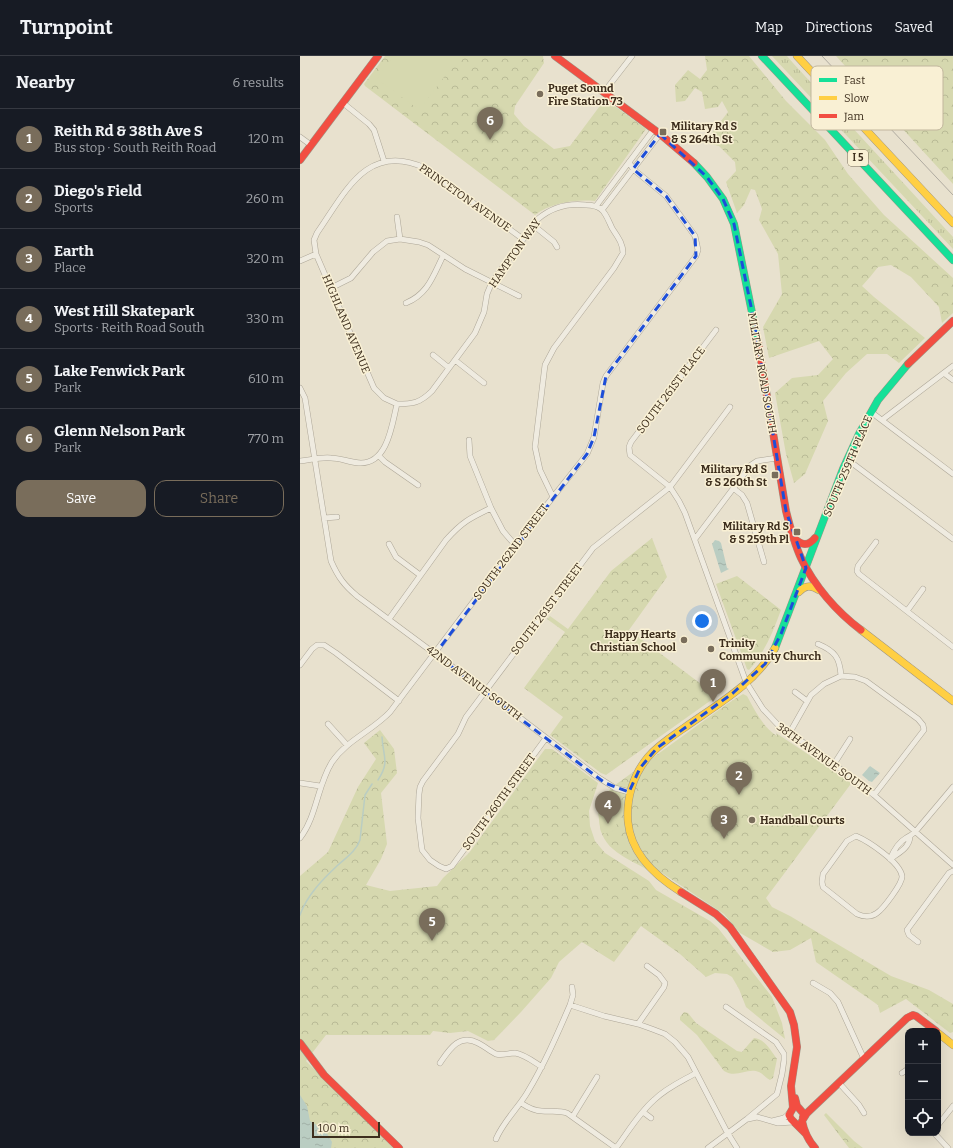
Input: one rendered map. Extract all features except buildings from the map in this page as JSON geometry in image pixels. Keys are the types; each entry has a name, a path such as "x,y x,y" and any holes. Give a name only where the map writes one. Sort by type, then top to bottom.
{"main road":[{"path":"300,160 378,56"},
{"name":"MILITARY ROAD SOUTH","path":"555,56 657,131 687,156 707,177 723,199 734,224 754,321 786,511 793,537 806,568 825,595 852,623 953,701"},
{"name":"I 5","path":"762,56 811,108"},
{"name":"I 5","path":"798,56 811,70"},
{"name":"I 5","path":"831,130 953,260"},
{"name":"I 5","path":"867,130 953,223"},
{"name":"SOUTH 259TH PLACE","path":"792,1084 797,1047 794,1025 790,1012 737,935 728,925 716,914 660,877 638,852 631,836 627,814 629,792 640,768 651,753 664,742 733,693 765,664 781,634 848,460 858,436 871,412 889,386 909,363 953,321"},
{"path":"793,537 801,545 810,544 813,542 823,523"},
{"path":"795,599 803,587 808,585 816,588 825,595"},
{"path":"793,1122 798,1123 803,1119 812,1107 910,1016 913,1015 918,1017 932,1028"},
{"path":"941,1035 953,1045"},
{"path":"300,1043 324,1074 399,1148"},
{"path":"792,1084 795,1087 795,1102 804,1114 803,1119 806,1134"},
{"path":"792,1084 790,1090 792,1106 790,1117 793,1122 806,1134 815,1148"},
{"path":"791,1112 796,1108 803,1110 812,1107"}],"street":[{"path":"604,92 632,56"},
{"path":"343,103 369,124 374,130 384,161"},
{"path":"596,206 629,162 657,131"},
{"path":"553,497 540,470 535,447 545,365 554,348 622,257 623,248 602,210 633,169 657,131"},
{"path":"300,138 311,145"},
{"name":"HIGHLAND AVENUE","path":"384,161 369,167 354,180 317,233 314,240 316,254 374,388 384,398 397,404"},
{"name":"PRINCETON AVENUE","path":"384,161 413,162 425,168 523,239"},
{"path":"629,162 633,169"},
{"name":"SOUTH 262ND STREET","path":"300,838 311,820 320,786 333,761 347,745 382,721 399,701 587,454 594,437 603,382 606,376 693,260 698,250 695,236 666,196 633,169"},
{"name":"HAMPTON WAY","path":"397,404 411,404 425,398 432,391 475,333 484,312 487,294 492,282 533,225 545,213 567,204 574,203 596,206 602,210"},
{"path":"397,217 400,239"},
{"path":"533,225 554,242 557,247"},
{"path":"331,288 351,278 373,252 387,241 400,239 419,242 431,247 469,272 519,296"},
{"path":"300,261 316,254"},
{"path":"406,303 414,300 426,289 443,256"},
{"name":"SOUTH 261ST PLACE","path":"670,487 633,459 629,452 629,447 631,442 716,330"},
{"path":"433,355 449,368"},
{"path":"455,360 484,383"},
{"path":"882,420 945,374 953,366"},
{"path":"945,374 953,380"},
{"name":"42ND AVENUE SOUTH","path":"300,388 305,398 316,459 331,561 335,572 345,586 596,776 615,788 629,792"},
{"path":"300,461 335,458 354,463 369,462 378,456 383,450 397,404"},
{"name":"SOUTH 261ST STREET","path":"452,866 446,869 436,865 423,852 420,843 418,818 420,787 458,734 466,717 593,548 670,487 730,407"},
{"path":"871,412 953,474"},
{"path":"469,440 470,456 491,508 502,531 516,546"},
{"path":"378,456 418,485"},
{"path":"695,539 733,488 754,463 757,461 777,458"},
{"path":"848,460 953,539"},
{"name":"38TH AVENUE SOUTH","path":"670,487 685,513 746,682 763,709 773,721 789,734 834,764 874,795 953,865"},
{"path":"733,488 742,494 747,503 764,562"},
{"path":"389,619 420,575 455,530 470,518 491,508"},
{"path":"324,518 337,517"},
{"path":"876,542 861,562 858,571 861,577 953,647"},
{"path":"389,544 396,557 420,575"},
{"path":"907,611 923,589"},
{"path":"818,644 828,649 837,657 841,664 841,676"},
{"path":"300,665 315,646 324,645 399,701"},
{"path":"789,734 807,701 818,688 841,676 855,677 866,681 918,719 923,725 924,730 874,795"},
{"path":"795,692 807,701"},
{"path":"328,724 347,745"},
{"name":"SOUTH 260TH STREET","path":"452,866 546,738"},
{"path":"834,764 850,739"},
{"path":"300,782 320,786"},
{"path":"890,859 905,838 910,837 916,831 953,786"},
{"path":"856,836 862,838 890,859 901,871 902,877 900,884 878,913 868,917 863,917 823,887 823,874 847,841 856,836"},
{"path":"918,942 909,935 908,930 949,873 953,871"},
{"path":"638,1024 664,987 665,983 660,975 647,966"},
{"path":"813,983 830,993 838,1002 864,1059"},
{"path":"496,1138 521,1103 542,1067 570,1005 573,992 572,987"},
{"path":"570,1005 604,1016 638,1024 665,1034 675,1042 682,1049 737,1148"},
{"path":"708,1148 777,1094 784,1060 780,1048 776,1042 726,1006"},
{"path":"440,1063 452,1046 463,1040 472,1040 495,1053 504,1055 515,1053 542,1067"},
{"path":"521,1103 530,1108 541,1111 560,1111 567,1113 616,1148 654,1100 665,1091 696,1073"},
{"path":"573,1116 597,1077"},
{"path":"839,1083 864,1113"},
{"path":"941,1122 953,1106"},
{"path":"643,1112 651,1118"},
{"path":"772,1121 784,1118 791,1112"},
{"path":"747,1119 757,1117 778,1124 791,1121 793,1122"},
{"path":"937,1136 948,1148"}],"highlighted area":[{"path":"660,134 707,177 723,199 734,224 754,321 786,511 806,568 781,634 765,664 733,693 657,748 640,768 629,792 605,783 435,654 587,454 594,437 606,376 696,256 695,236 666,196 633,169"}],"green space":[{"path":"385,56 543,56 544,63 515,106 514,114 524,126 554,149 570,146 605,99 646,129 595,201 572,201 548,207 535,215 365,86 364,84"},
{"path":"393,56 445,56 453,62 453,65 423,105 421,105 418,109 377,79"},
{"path":"705,56 749,56 786,101 811,126 811,130 815,130 825,140 848,174 884,215 953,278 953,313 942,323 939,307 911,277 891,265 878,267 862,286 925,338 899,363 887,354 867,354 846,373 823,401 828,421 805,474 794,483 786,454 775,393 792,378 818,375 833,359 819,341 769,358 763,327 782,294 778,254 759,220 762,209 755,190 751,189 744,205 737,213 726,182 736,171 735,162 719,146 707,143 714,130 728,112 722,101 718,107 705,109 702,92 695,88 685,101 676,102 675,85 688,70 700,79 707,70"},
{"path":"772,56 787,56 811,83 811,98"},
{"path":"836,56 953,56 953,184 904,130 943,130 943,66 845,66"},
{"path":"841,130 855,130 953,237 953,249"},
{"path":"652,538 667,577 629,630 717,696 606,775 601,773 550,735 563,717 524,688 565,632 547,619 550,616 568,629 611,571"},
{"path":"737,576 781,610 768,642 760,656 749,670 747,669 716,584"},
{"path":"743,694 747,696 760,718 772,732 777,736 776,733 850,782 850,785 766,898 772,907 790,916 891,976 929,990 953,1004 953,1032 950,1033 906,999 880,1013 878,1005 816,962 811,938 790,950 773,952 740,933 724,914 656,869 647,860 638,844 648,870 621,855 607,843 600,827 599,819 602,803 611,788"},
{"path":"380,730 394,749 397,773 381,793 387,844 381,859 366,885 390,891 437,886 443,878 469,853 545,749 552,749 598,783 589,811 590,826 595,841 605,853 649,881 656,890 710,921 718,928 772,997 782,1023 785,1039 746,1007 739,989 732,977 727,974 715,973 706,977 680,954 641,926 614,962 582,942 559,962 551,978 494,1040 488,1041 468,1031 450,1033 433,1031 430,1035 326,1035 306,1061 393,1148 300,1148 300,876 328,852 358,787 376,759 364,743"},
{"path":"732,783 751,796 752,798 745,807 726,794"},
{"path":"666,788 677,795 665,812 654,804"},
{"path":"598,813 609,814 617,823 615,830 605,834 601,832"},
{"path":"684,1012 688,1013 696,1023 737,1051 742,1052 754,1038 761,1041 777,1059 773,1078 770,1080 759,1072 755,1071 733,1074 724,1071 697,1035 680,1020 680,1017"},
{"path":"826,1113 863,1148 849,1148 824,1115"}],"water":[{"path":"715,540 721,543 727,568 729,569 721,573 712,544"},
{"path":"870,766 880,773 872,782 862,775"},
{"path":"300,1095 307,1106 310,1121 325,1130 332,1142 331,1148 300,1148"}],"waterway":[{"path":"378,780 382,774 385,764 382,737"},
{"path":"300,915 316,888 332,870 351,854 358,844 360,840 365,795 372,784"}],"tram line":[{"path":"822,56 831,66"},
{"path":"892,130 953,195"}],"traffic: fast":[{"path":"762,56 811,108"},
{"path":"831,130 953,260"},
{"path":"694,163 707,177 723,199 734,224 758,342"},
{"path":"775,648 843,469 859,434 878,400 908,364"}],"traffic: slow":[{"path":"797,56 811,71"},
{"path":"866,130 953,223"},
{"path":"799,592 808,586 819,590"},
{"path":"861,630 953,701"},
{"path":"681,892 662,879 646,863 634,844 630,834 628,822 628,805 629,796 635,779 643,764 656,749 746,683 767,661 775,648"},
{"path":"941,1035 953,1045"}],"traffic: jam":[{"path":"300,160 378,56"},
{"path":"555,56 660,134 694,163"},
{"path":"908,364 953,321"},
{"path":"758,342 786,511 796,547 812,579 819,588 835,607 861,630"},
{"path":"794,538 804,544 810,543 815,538"},
{"path":"681,892 716,914 730,927 790,1012 794,1025 797,1047 791,1086 793,1108 789,1115 806,1134"},
{"path":"815,1148 808,1139 802,1121 807,1113 907,1018 913,1015 916,1016 932,1028"},
{"path":"300,1043 324,1075 399,1148"},
{"path":"795,1098 797,1106 804,1114 803,1117"}],"place":[{"name":"Puget Sound Fire Station 73","path":"540,94"},
{"name":"Military Rd S & S 264th St","path":"663,132"},
{"name":"Glenn Nelson Park","path":"490,140"},
{"name":"Military Rd S & S 260th St","path":"775,475"},
{"name":"Military Rd S & S 259th Pl","path":"797,532"},
{"name":"Happy Hearts Christian School","path":"684,640"},
{"name":"Trinity Community Church","path":"711,649"},
{"name":"Reith Rd & 38th Ave S","path":"713,702"},
{"name":"Diego's Field","path":"739,795"},
{"name":"Handball Courts","path":"752,820"},
{"name":"West Hill Skatepark","path":"608,824"},
{"name":"Earth","path":"724,839"},
{"name":"Lake Fenwick Park","path":"432,941"}]}
